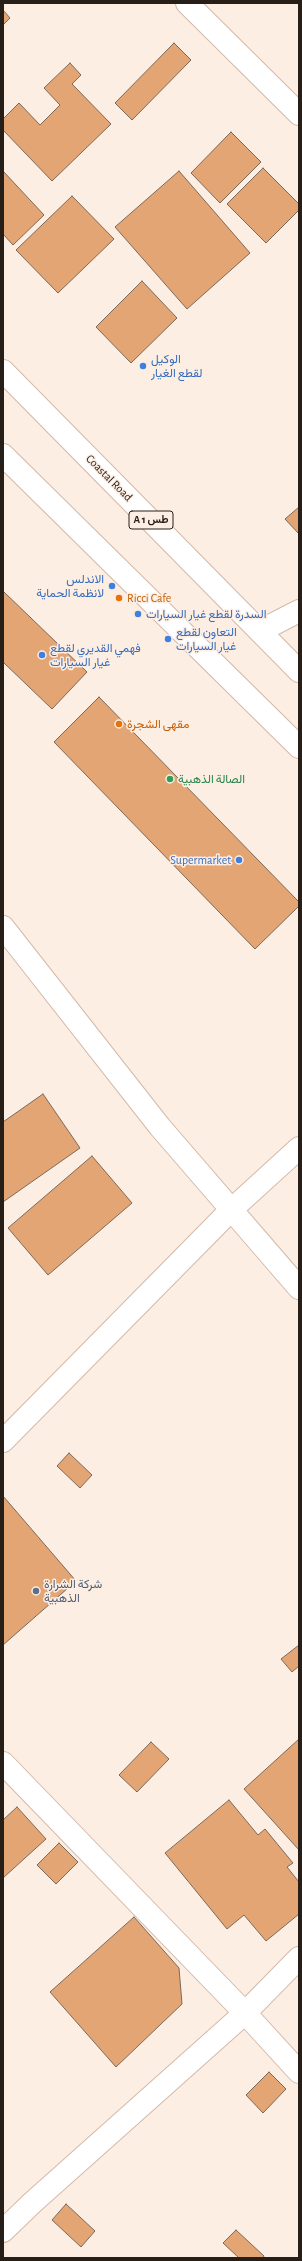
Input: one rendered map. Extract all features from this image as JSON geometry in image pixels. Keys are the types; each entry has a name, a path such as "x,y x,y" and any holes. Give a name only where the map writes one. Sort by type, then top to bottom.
{"main road":[{"path":"187,3 299,114"},
{"name":"Coastal Road","path":"3,370 299,670"},
{"path":"3,455 299,747"},
{"path":"260,631 299,611"},
{"path":"3,927 160,1127 230,1211 299,1288"},
{"path":"3,1441 230,1211 299,1148"},
{"path":"3,1763 245,2013 299,2072"},
{"path":"3,2231 32,2203 245,2013 299,1958"}],"building":[{"path":"3,10 10,18 3,25"},
{"path":"174,43 191,60 132,120 115,103"},
{"path":"70,63 81,75 72,84 111,124 52,181 3,130 3,119 19,103 40,125 60,105 44,88"},
{"path":"231,132 261,162 220,203 191,173"},
{"path":"263,168 299,204 299,210 266,243 227,204"},
{"path":"3,171 44,215 13,245 3,234"},
{"path":"179,171 250,253 187,309 115,227"},
{"path":"72,196 114,239 58,293 16,250"},
{"path":"142,281 177,318 131,363 96,327"},
{"path":"299,507 299,534 285,519"},
{"path":"3,591 87,672 52,709 3,662"},
{"path":"99,697 299,902 299,906 255,949 54,742"},
{"path":"43,1094 80,1148 3,1202 3,1122"},
{"path":"92,1156 132,1203 48,1275 8,1228"},
{"path":"69,1453 92,1475 80,1488 57,1466"},
{"path":"3,1496 76,1581 3,1645"},
{"path":"299,1645 299,1666 292,1672 281,1659"},
{"path":"299,1739 299,1850 244,1789"},
{"path":"151,1742 169,1759 137,1792 119,1775"},
{"path":"229,1800 258,1835 265,1829 293,1863 287,1867 299,1882 299,1914 266,1941 244,1915 227,1929 165,1853"},
{"path":"17,1807 46,1839 3,1878 3,1820"},
{"path":"59,1843 78,1862 56,1884 37,1865"},
{"path":"134,1917 179,1968 182,2004 116,2067 50,1992"},
{"path":"269,2072 286,2089 263,2113 246,2095"},
{"path":"66,2204 95,2231 81,2247 52,2220"},
{"path":"236,2230 264,2256 263,2258 239,2258 223,2243"}],"place":[{"name":"الوكيل لقطع الغيار","path":"143,366"},
{"name":"الاندلس لانظمة الحماية","path":"112,586"},
{"name":"Ricci Cafe","path":"119,598"},
{"name":"السدرة لقطع غيار السيارات","path":"138,614"},
{"name":"التعاون لقطع غيار السيارات","path":"168,639"},
{"name":"فهمي القديري لقطع غيار السيارات","path":"42,655"},
{"name":"مقهى الشجرة","path":"119,724"},
{"name":"الصالة الذهبية","path":"170,779"},
{"name":"Supermarket","path":"239,860"},
{"name":"شركة الشرارة الذهبية","path":"36,1591"}]}
